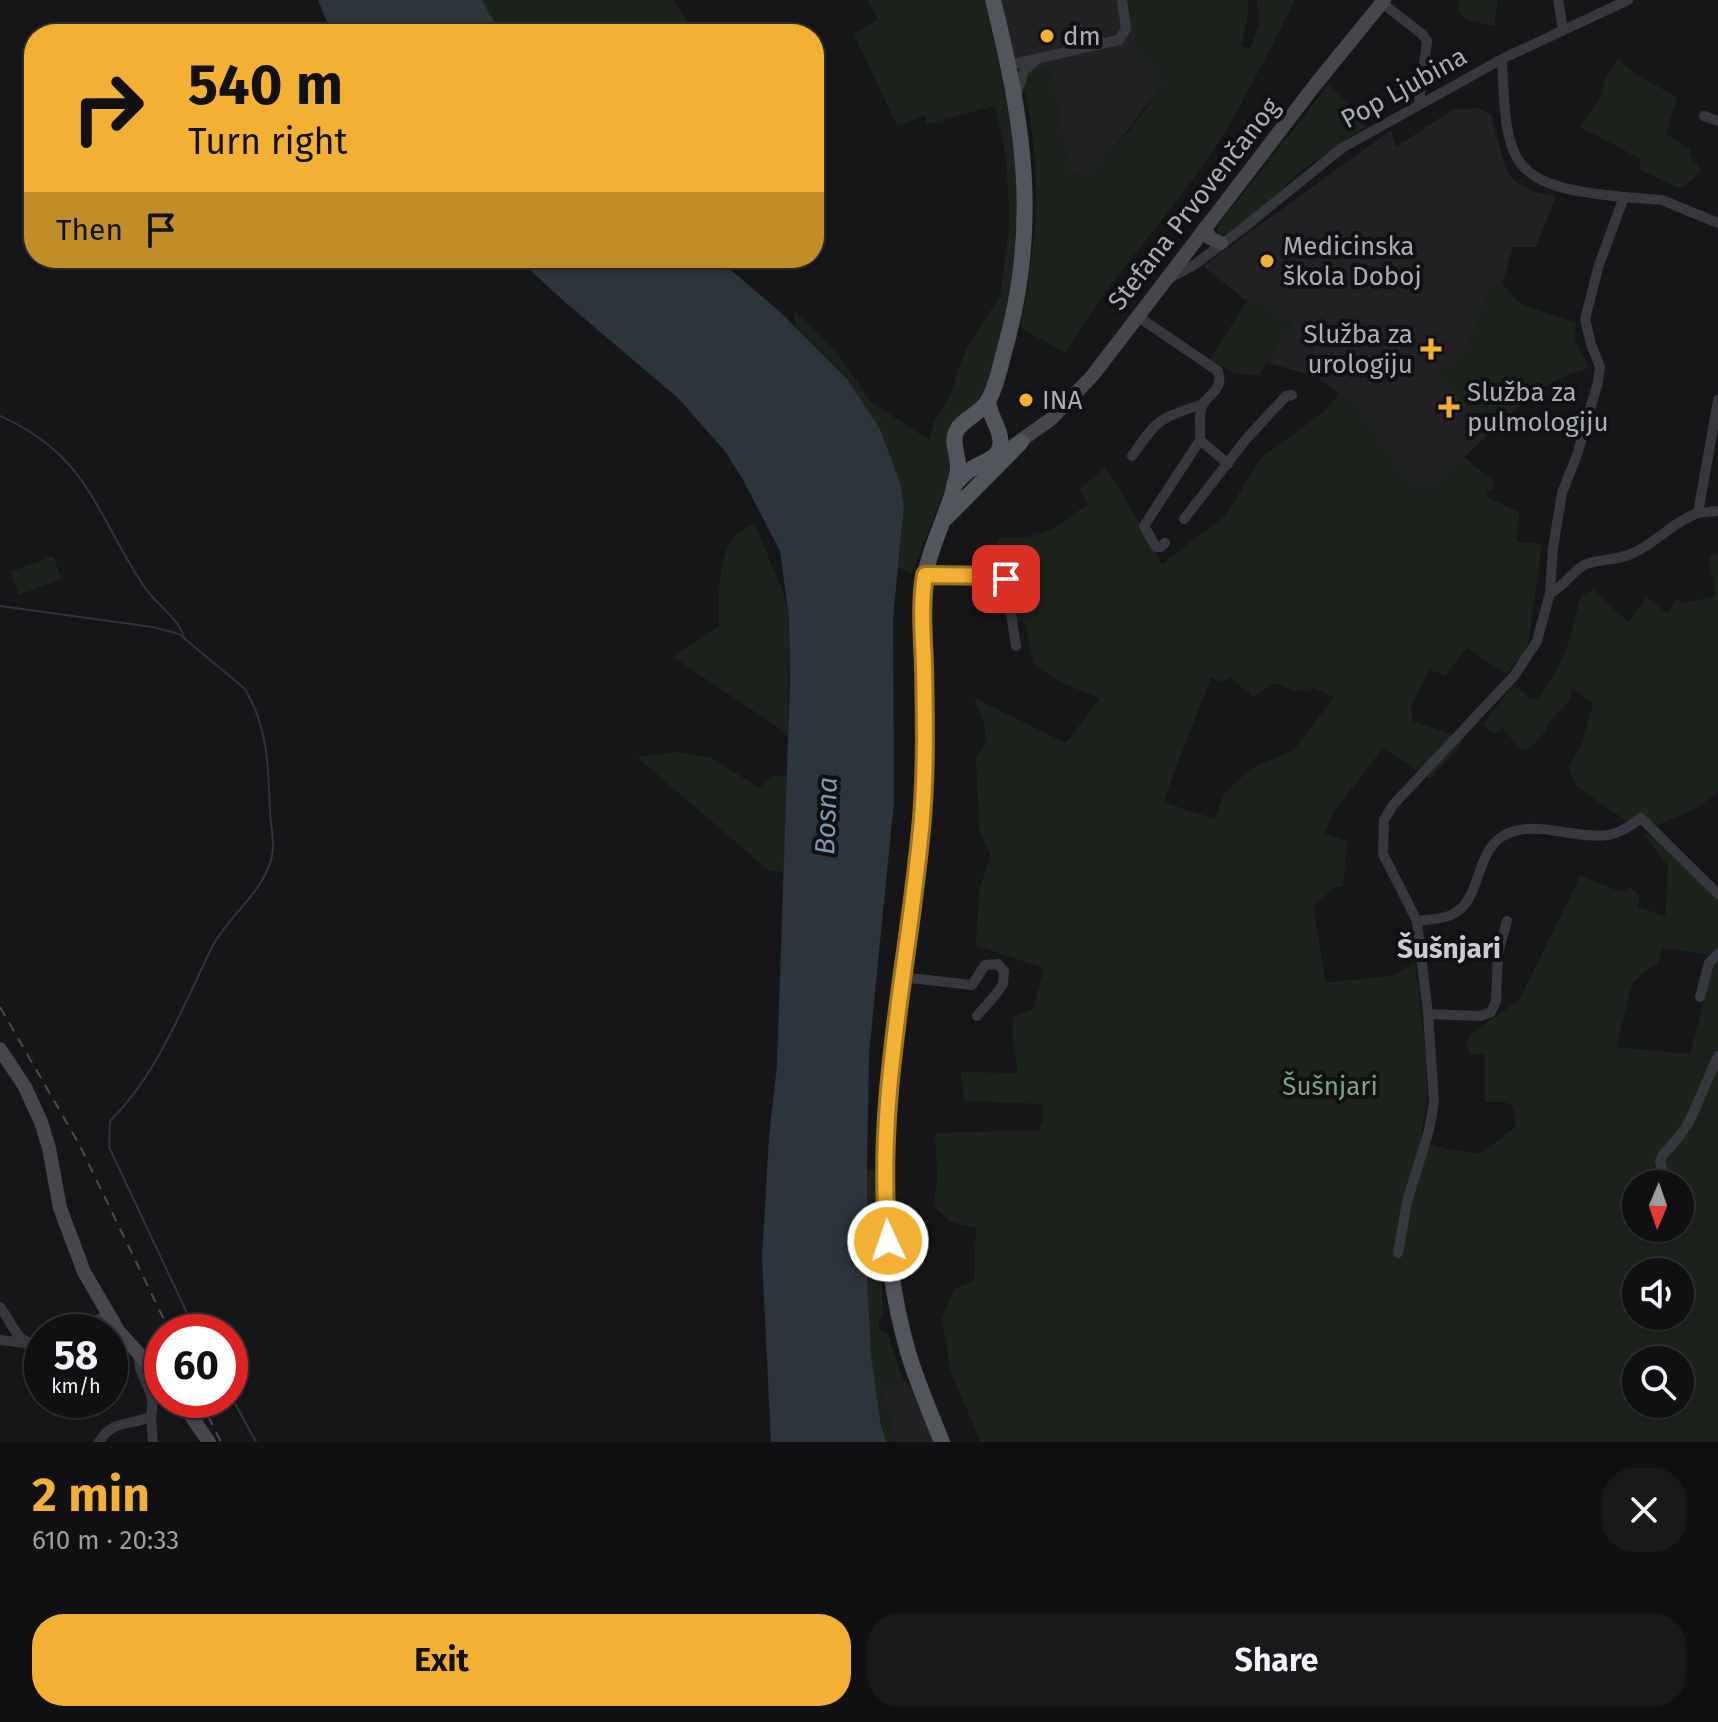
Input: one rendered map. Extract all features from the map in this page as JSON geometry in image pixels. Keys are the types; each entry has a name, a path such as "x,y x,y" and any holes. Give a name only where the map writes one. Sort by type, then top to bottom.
{"main road":[{"path":"942,1442 907,1350 890,1258 885,1170 887,1094 922,815 925,711 922,603 925,575 954,485 958,454 955,435 988,401 1004,349 1018,293 1025,225 1024,154 1016,95 993,0"},
{"path":"954,485 964,473 988,460 1000,441 988,401"},
{"path":"967,421 980,419 994,426"},
{"path":"938,529 954,508 1021,442"},
{"path":"958,454 965,461 988,460"}],"street":[{"path":"1009,65 1119,40 1126,29 1122,0"},
{"path":"1558,0 1563,29"},
{"name":"Pop Ljubina","path":"1164,281 1194,265 1342,148 1502,59 1628,0"},
{"path":"1383,1 1427,41 1419,103"},
{"name":"Stefana Prvovenčanog","path":"988,460 1036,431 1093,375 1383,1"},
{"path":"1502,59 1508,137 1521,165 1531,176 1583,193 1662,200 1718,223"},
{"path":"1016,95 1024,71 1037,60"},
{"path":"1704,116 1718,121"},
{"path":"1398,1253 1407,1202 1429,1130 1434,1102 1417,921 1383,854 1384,820 1393,805 1514,676 1537,641 1550,593 1562,493 1577,455 1598,382 1600,367 1585,319 1599,265 1624,197"},
{"path":"1205,228 1210,238 1221,243"},
{"path":"1191,247 1203,249 1221,243"},
{"path":"1132,456 1153,425 1161,419 1203,404 1212,397 1220,379 1218,371 1137,316"},
{"path":"1184,519 1259,424 1286,396 1292,395"},
{"path":"1698,513 1718,400"},
{"path":"1165,543 1156,547 1144,526 1200,440 1203,404"},
{"path":"994,426 1016,435 1036,431"},
{"path":"1200,440 1228,464"},
{"path":"1550,593 1584,566 1634,553 1655,542 1682,519 1718,511"},
{"path":"925,575 1003,576 1006,579 1016,646"},
{"path":"1417,921 1444,917 1462,908 1489,851 1503,836 1537,830 1605,835 1622,831 1641,818 1718,894"},
{"path":"1428,1014 1480,1016 1491,1012 1496,1001 1498,953 1507,921"},
{"path":"1700,997 1709,963 1718,954"},
{"path":"901,977 972,985 985,965 998,964 1004,971 1003,984 977,1016"},
{"path":"0,1049 25,1087 41,1122 68,1236 107,1314"},
{"path":"1662,1170 1662,1156 1689,1122 1718,1056"},
{"path":"0,1307 24,1342"},
{"path":"0,1340 24,1343"},
{"path":"128,1342 144,1359"},
{"path":"139,1354 139,1365 144,1376"},
{"path":"99,1442 118,1424 147,1418"},
{"path":"151,1418 153,1442"},
{"path":"192,1418 209,1442"}],"shaded area":[{"path":"999,0 1127,0 1138,47 1164,82 1115,147 1093,169 1082,174 1071,171 1066,160 1050,67 1030,72 1022,85"},
{"path":"1476,108 1491,114 1506,170 1516,182 1532,191 1556,196 1536,247 1513,247 1502,284 1491,284 1469,345 1438,372 1494,429 1441,479 1420,491 1404,478 1379,438 1355,408 1339,394 1316,376 1267,363 1291,323 1253,306 1203,266 1391,130 1396,147 1452,110"},
{"path":"907,1381 935,1442 894,1442 882,1388"}],"green space":[{"path":"482,0 673,0 689,24 651,22 495,24"},
{"path":"867,0 984,0 1004,89 1016,178 1016,268 1008,312 983,392 971,409 950,426 951,474 912,573 898,567 904,505 900,482 879,427 847,379 796,328 794,311 840,357 871,402 929,440 935,420 953,390 968,346 1000,296 1009,226 1006,157 995,106 927,124 925,116 897,126 854,34 878,19"},
{"path":"1127,0 1248,0 1241,46 1250,49 1259,24 1257,0 1295,0 1244,98 1210,155 1117,277 1066,353 1021,328 1031,263 1036,197 1030,118 1022,85 1030,71 1050,67 1066,160 1074,173 1098,164 1124,137 1164,82 1138,47"},
{"path":"1459,0 1498,0 1494,25 1467,21 1457,10"},
{"path":"1618,59 1638,76 1677,97 1666,134 1690,150 1691,157 1701,170 1685,186 1679,188 1641,170 1639,158 1580,127 1600,98 1605,79"},
{"path":"1329,84 1352,107 1365,127 1298,174 1239,227 1219,235 1219,224"},
{"path":"1491,284 1502,284 1522,305 1576,323 1575,340 1589,368 1548,385 1494,429 1437,372 1469,345"},
{"path":"1247,301 1252,305 1257,301 1291,323 1259,375 1235,374 1210,359"},
{"path":"1339,394 1366,422 1420,491 1441,479 1464,457 1494,482 1494,489 1487,492 1487,497 1519,512 1517,542 1542,544 1528,644 1521,657 1506,674 1467,648 1445,675 1429,670 1411,707 1413,721 1449,733 1463,742 1430,779 1383,748 1333,813 1325,834 1347,841 1343,886 1335,887 1313,907 1326,983 1395,975 1415,963 1425,1045 1427,1098 1420,1141 1480,1154 1516,1127 1513,1106 1504,1102 1485,1102 1485,1053 1470,1055 1466,1044 1471,1034 1519,1000 1580,876 1622,892 1630,887 1639,896 1638,907 1665,916 1668,866 1643,834 1656,835 1689,862 1718,900 1718,1442 981,1442 951,1373 942,1318 954,1289 974,1281 976,1228 951,1222 934,1206 937,1178 935,1133 1039,1130 1043,1118 1042,1104 964,1101 961,1072 1018,1073 1013,1017 1033,1009 1044,968 976,946 979,888 991,858 979,828 976,758 986,743 985,727 974,698 1066,743 1100,698 1060,682 1034,664 1025,623 994,611 988,554 1001,537 1029,537 1048,531 1088,504 1079,490 1104,468 1115,481 1162,564 1226,515 1260,459 1322,413","holes":["1211,677 1220,682 1231,678 1253,697 1275,683 1295,691 1312,688 1334,697 1294,750 1250,769 1224,794 1215,819 1163,802","1662,948 1709,954 1713,967 1690,1054 1616,1047 1632,984 1658,964"]},
{"path":"755,524 784,595 789,617 788,737 775,725 673,657 719,626 720,581 726,552 732,540"},
{"path":"1718,553 1718,791 1699,807 1653,827 1628,822 1576,786 1569,767 1582,743 1593,703 1572,688 1569,701 1530,748 1522,750 1502,728 1495,734 1483,724 1514,684 1530,699 1538,698 1563,655 1582,595 1594,590 1628,622 1647,597 1667,613 1676,600 1685,603 1715,596 1709,556"},
{"path":"53,556 62,579 19,595 10,572"},
{"path":"675,752 712,758 759,788 772,776 787,776 784,872 768,870 637,757"},
{"path":"877,1170 883,1316 878,1320 880,1331 888,1335 904,1382 882,1388 894,1442 887,1442 879,1412 869,1344 867,1171"}],"water":[{"path":"318,0 482,0 495,24 328,24"},
{"name":"Bosna","path":"528,268 729,268 779,311 847,379 879,427 900,482 904,505 893,619 894,801 869,1054 867,1171 871,1355 881,1426 887,1442 771,1442 762,1258 769,1137 777,1066 790,682 789,617 780,551 724,450 678,398"}],"waterway":[{"path":"0,416 29,431 71,467 143,585 184,637"},
{"path":"0,606 153,627 179,634 245,689 263,734 273,839 268,868 257,889 215,942 148,1073 110,1121 109,1147 188,1314"},
{"path":"243,1418 256,1442"}],"railway":[{"path":"0,1007 79,1144 161,1314"},
{"path":"209,1418 221,1442"}],"place":[{"name":"dm","path":"1047,36"},
{"name":"Medicinska škola Doboj","path":"1267,261"},
{"name":"Služba za urologiju","path":"1431,349"},
{"name":"INA","path":"1026,400"},
{"name":"Služba za pulmologiju","path":"1449,407"}],"district":[{"name":"Šušnjari","path":"1449,948"}],"route":[{"path":"888,1241 885,1170 887,1094 922,815 925,711 922,603 925,575 1003,576 1006,579"}]}
